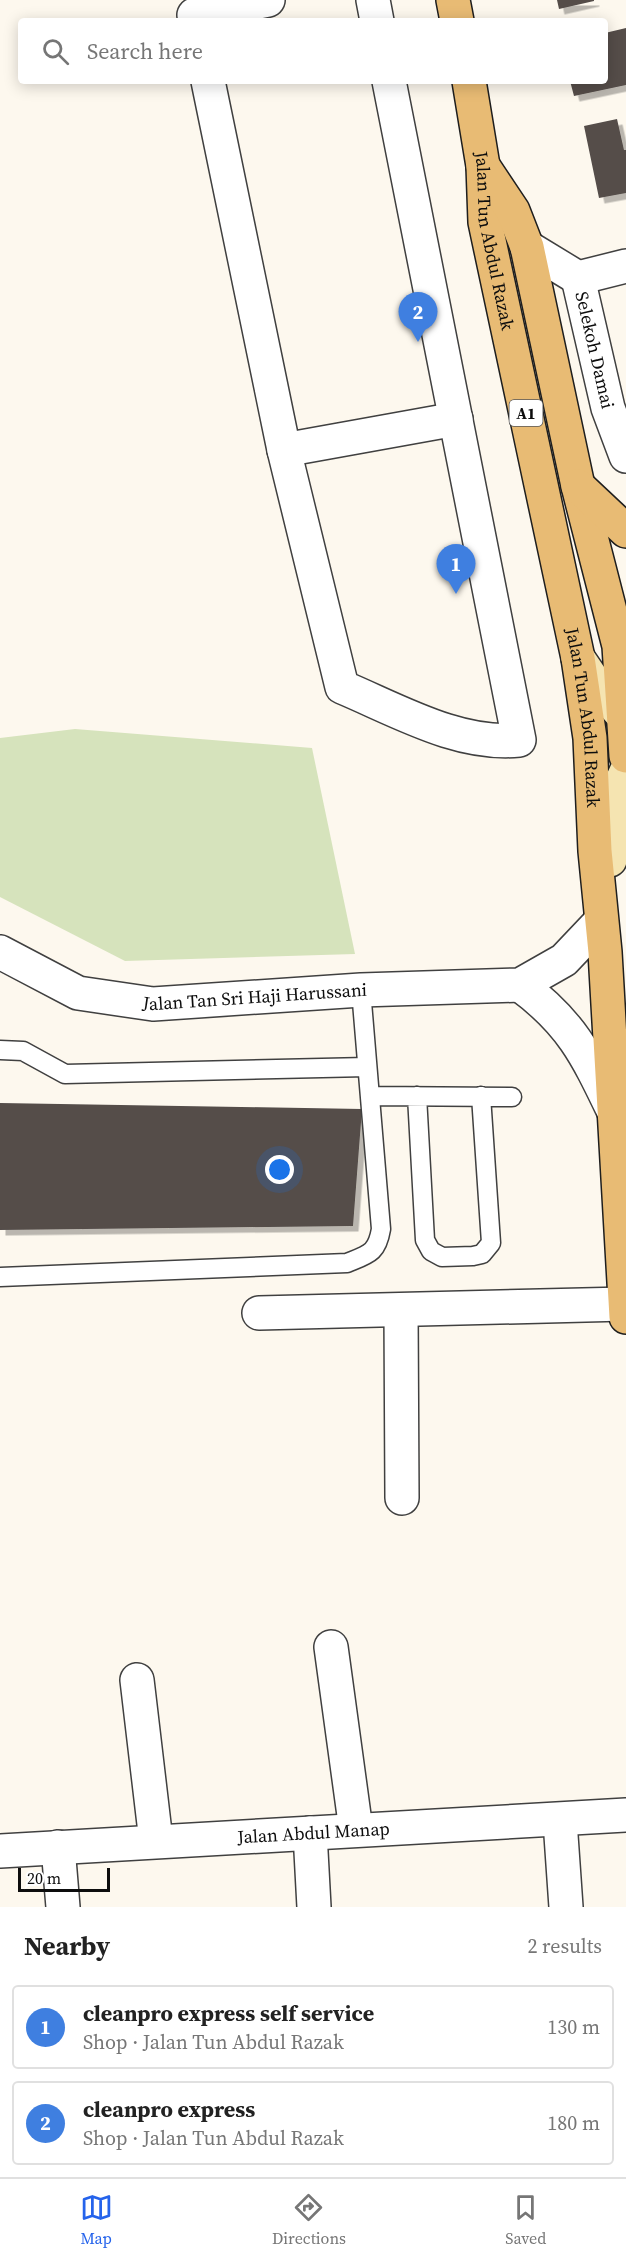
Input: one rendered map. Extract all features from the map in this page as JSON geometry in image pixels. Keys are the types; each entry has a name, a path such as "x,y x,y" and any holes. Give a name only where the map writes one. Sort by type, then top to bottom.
{"main road":[{"path":"453,0 456,18"},
{"path":"469,84 483,166"},
{"name":"Jalan Tun Abdul Razak","path":"483,166 513,211 527,247 578,486 619,646 626,756"},
{"name":"Jalan Tun Abdul Razak","path":"483,166 485,222 578,658 590,738 594,851 615,1112 626,1317"},
{"path":"578,486 626,531"},
{"path":"578,658 624,718"},
{"name":"Jalan Tun Abdul Razak","path":"601,921 610,885 609,820 612,804 626,772"}],"street":[{"path":"194,12 268,0"},
{"path":"373,0 376,18"},
{"path":"209,84 284,450 342,687 432,725 495,742 519,740 390,84"},
{"path":"527,247 578,278 626,266"},
{"name":"Selekoh Damai","path":"578,278 608,408 626,456"},
{"path":"284,450 456,419"},
{"name":"Jalan Tan Sri Haji Harussani","path":"0,952 78,993 153,1004 361,990 520,985 564,960 601,921"},
{"path":"520,985 548,1005 575,1036 615,1112"},
{"path":"259,1313 625,1304"},
{"path":"401,1310 402,1498"},
{"path":"331,1647 356,1830"},
{"path":"137,1680 156,1841"},
{"name":"Jalan Abdul Manap","path":"0,1851 356,1830 560,1821 626,1815"},
{"path":"560,1821 566,1907"},
{"path":"310,1833 314,1907"},
{"path":"58,1847 63,1907"}],"lane":[{"path":"0,1277 347,1263 369,1254 378,1244 381,1229 361,990"},
{"path":"0,1050 23,1051 65,1074 368,1067"},
{"path":"370,1096 512,1097"},
{"path":"417,1096 425,1240 431,1251 442,1257 482,1254 491,1243 481,1096"}],"green space":[{"path":"75,729 312,748 355,954 125,961 0,897 0,738"}],"building":[{"path":"557,0 594,0 594,1 559,9"},
{"path":"626,28 626,85 574,96 571,84 608,84 608,32"},
{"path":"617,119 624,150 626,150 626,193 599,198 584,126"},
{"path":"0,1103 362,1109 353,1226 0,1230"}],"place":[{"name":"cleanpro express","path":"418,342"},
{"name":"cleanpro express self service","path":"456,594"}]}
